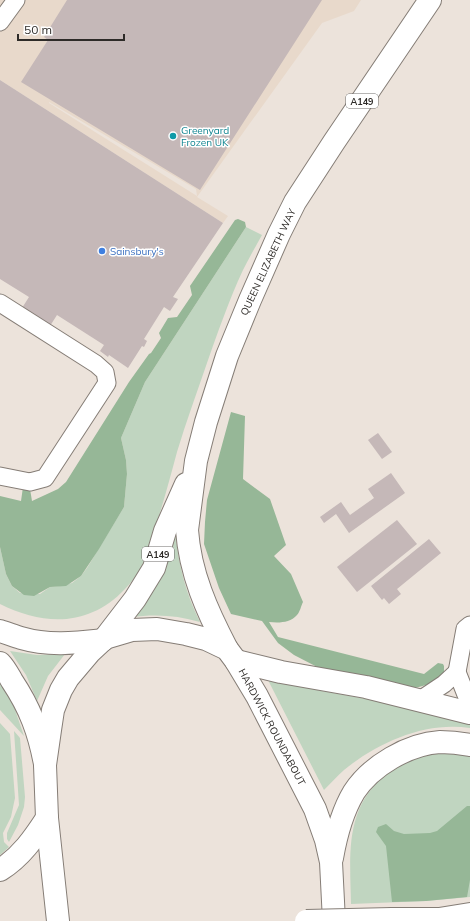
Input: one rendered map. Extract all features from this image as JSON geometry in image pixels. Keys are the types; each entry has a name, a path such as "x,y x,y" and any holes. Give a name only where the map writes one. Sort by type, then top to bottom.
{"main road":[{"name":"QUEEN ELIZABETH WAY","path":"231,655 202,597 189,551 187,530 196,461 206,422 227,356 279,234 295,202 430,0"},
{"name":"QUEEN ELIZABETH WAY","path":"104,639 135,599 154,568 165,531 196,461"},
{"path":"0,631 20,638 40,642 74,643 104,639 132,630 157,629 186,634 206,639 231,655 281,672 366,687 470,713"},
{"path":"45,765 53,710 61,690 76,667 104,639"},
{"name":"HARDWICK ROUNDABOUT","path":"231,655 257,696 315,810 326,840 331,862 334,921"},
{"path":"0,663 24,698 35,724 40,741 45,765 47,818 58,921"},
{"path":"331,862 335,838 354,792 377,767 397,755 417,747 438,742 455,742 470,745"},
{"path":"0,870 19,856 34,838 47,818"},
{"path":"306,921 392,919 443,920 470,914"}],"lane":[{"path":"0,22 16,0"},
{"path":"0,303 96,364 105,372 107,383 45,478 30,482 0,476"},
{"path":"470,625 465,629 457,672 470,705"},
{"path":"420,700 444,684 457,672"}],"shaded area":[{"name":"Greenyard Frozen UK","path":"0,0 361,0 354,11 322,23 197,197 228,216 223,223 0,80","holes":["49,102 196,189 197,196"]}],"green space":[{"path":"238,219 245,222 246,227 145,382 121,438 126,460 127,474 124,507 81,576 66,586 50,587 34,596 24,595 12,586 6,574 0,547 0,496 21,501 23,487 30,489 32,501 58,489 66,482 129,382 161,338 159,333 168,318 177,317 192,295 190,286 235,220"},
{"path":"246,227 262,235 243,270 220,328 180,441 150,547 138,573 125,589 111,601 96,610 81,616 66,619 49,619 33,616 0,604 0,547 6,574 12,586 20,593 40,594 50,587 72,583 81,576 87,568 124,507 127,474 126,460 121,438 145,382"},
{"path":"231,412 245,416 243,479 270,499 286,545 274,556 291,574 303,602 298,614 291,620 269,622 278,637 424,674 438,663 443,664 444,672 437,678 427,685 413,688 323,670 294,655 278,643 262,621 231,614 219,588 204,544 207,500"},
{"path":"175,532 183,578 190,600 200,622 166,616 131,617"},
{"path":"10,651 37,655 65,654 48,676 37,701 26,675"},
{"path":"271,679 322,691 395,704 470,720 470,728 437,728 403,736 357,760 341,772 324,790 269,682"},
{"path":"0,682 12,701 24,736 0,710"},
{"path":"0,723 10,734 15,798 11,817 3,833 4,842 9,847 0,855"},
{"path":"14,731 20,738 25,797 24,807 18,825 9,842 7,839 7,833 19,805"},
{"path":"470,750 470,897 426,901 351,904 350,867 353,832 357,815 364,800 374,785 393,769 424,753 434,751"},
{"path":"467,806 470,806 470,880 467,897 426,901 392,902 386,846 376,832 378,827 386,824 394,831 404,834 430,833 437,831"}],"building":[{"name":"Greenyard Frozen UK","path":"67,0 322,0 200,190 21,82 48,40 44,37"},
{"name":"Sainsbury's","path":"0,80 223,223 173,297 178,299 170,311 164,307 144,339 147,341 144,347 142,346 128,368 109,355 108,357 100,351 104,345 57,315 50,326 22,308 29,297 0,279"},
{"path":"378,433 392,452 382,459 368,440"},
{"path":"391,473 405,493 349,533 336,514 324,523 320,517 341,502 350,515 374,498 368,489"},
{"path":"397,520 417,544 357,592 337,567"},
{"path":"429,539 441,553 397,589 401,594 389,604 384,598 382,600 371,586"}],"place":[{"name":"Greenyard Frozen UK","path":"173,136"},
{"name":"Sainsbury's","path":"102,251"}]}
